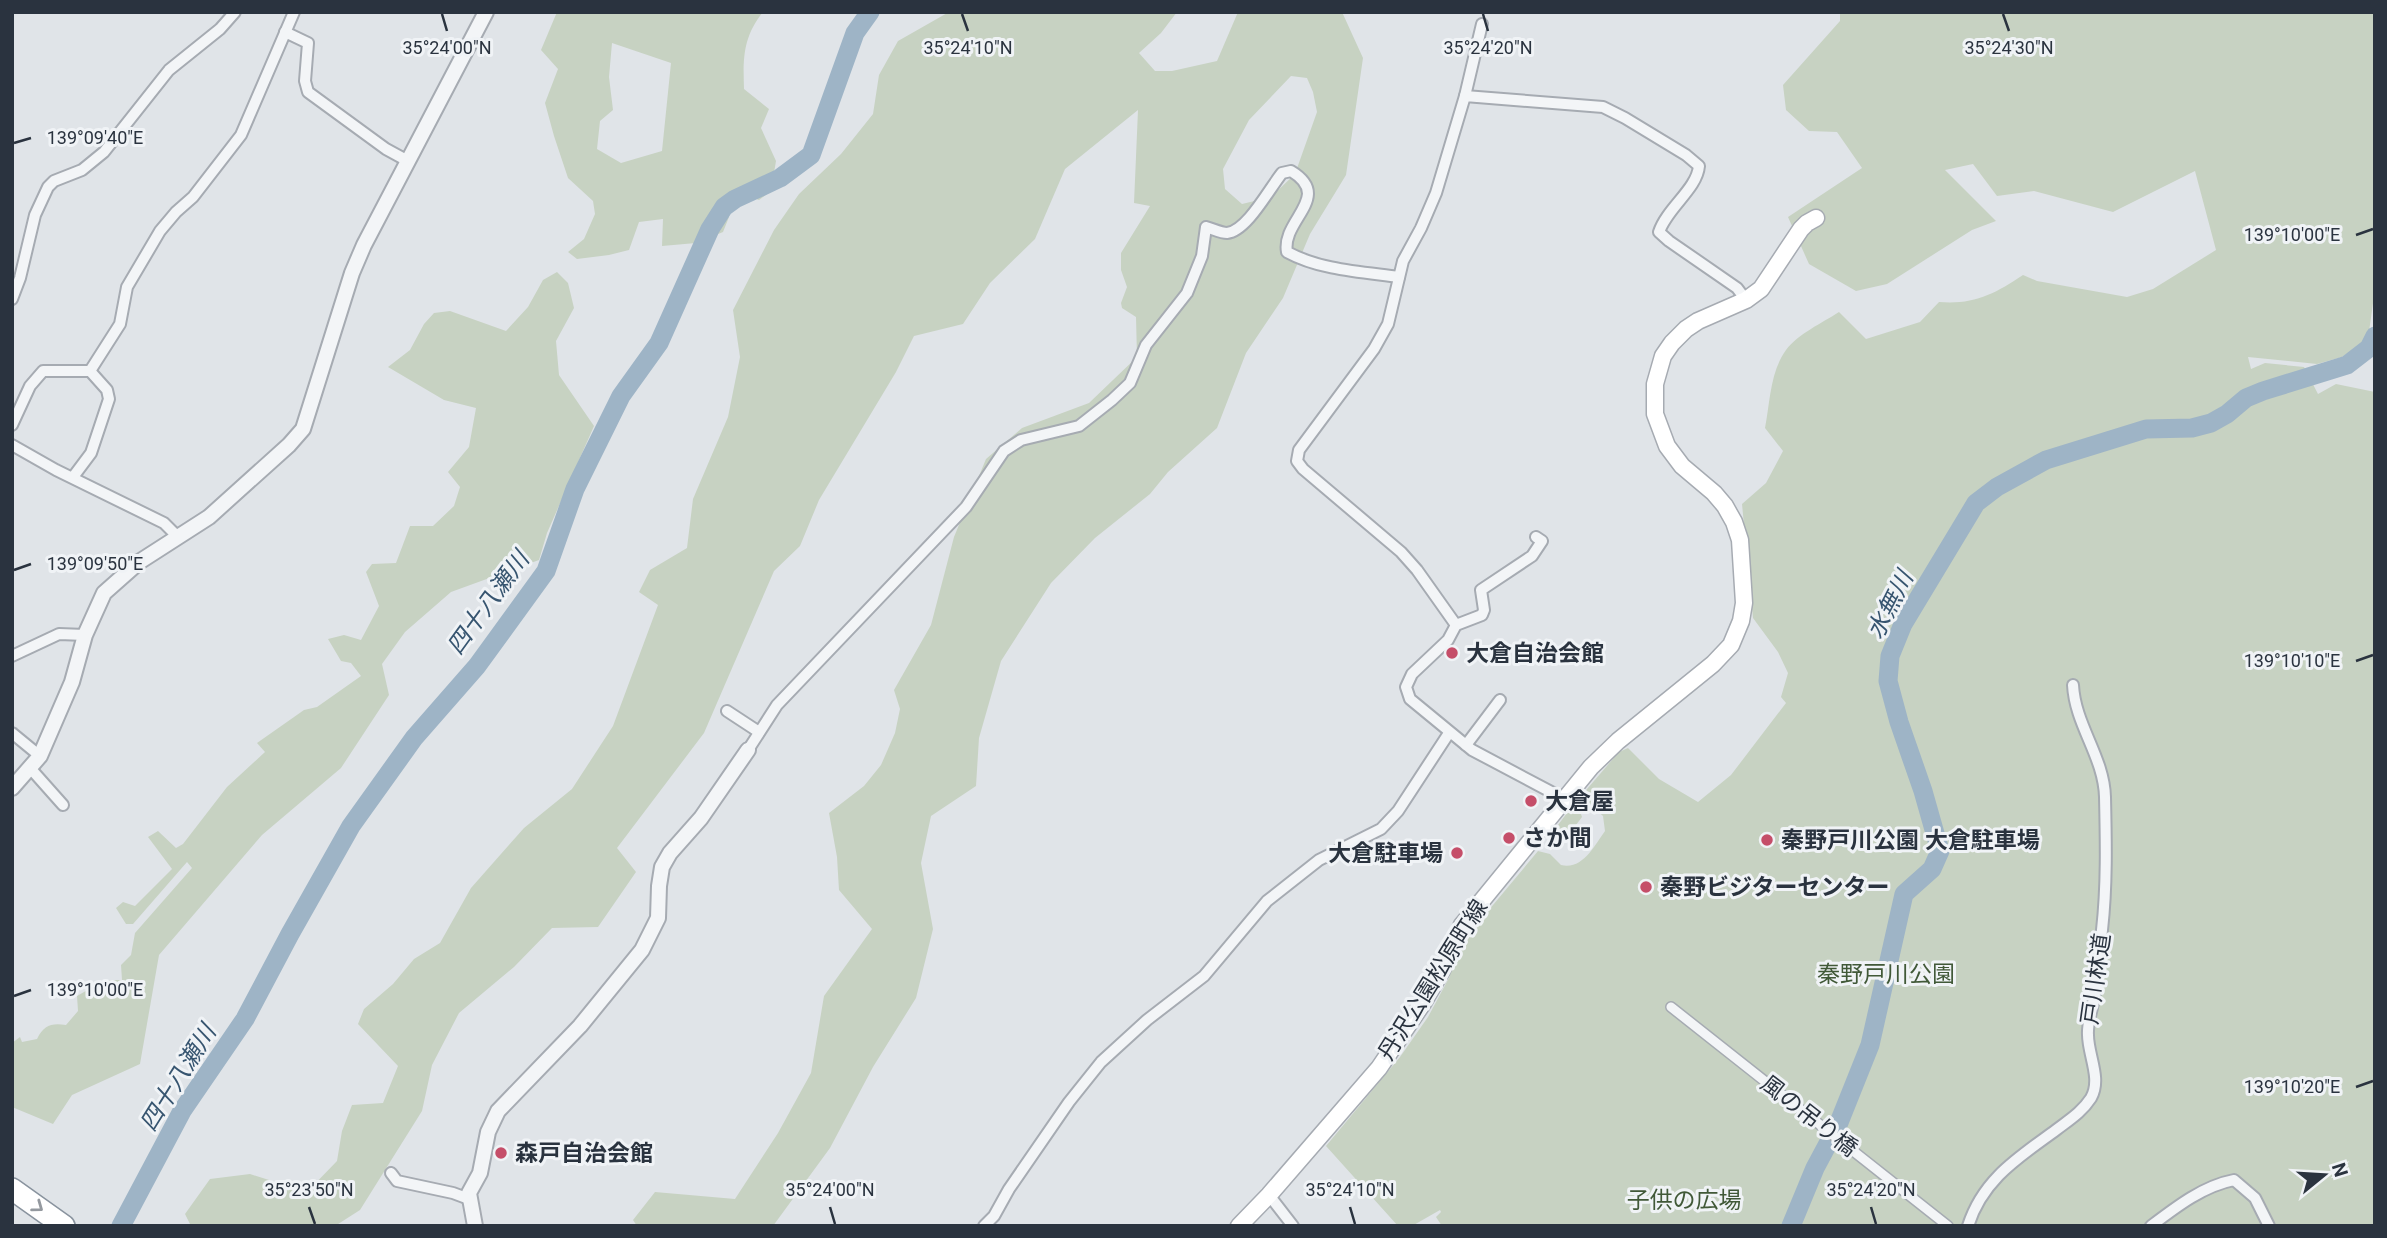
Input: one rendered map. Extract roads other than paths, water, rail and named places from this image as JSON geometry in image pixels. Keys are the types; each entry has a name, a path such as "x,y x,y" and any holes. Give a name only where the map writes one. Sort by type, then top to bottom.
{"highway":[{"path":"12,1189 64,1226"}],"main road":[{"name":"丹沢公園松原町線","path":"1239,1226 1269,1195 1387,1057 1435,982 1462,925 1591,767 1618,741 1713,664 1731,645 1741,621 1744,603 1740,540 1725,506 1682,466 1667,446 1655,414 1654,399 1659,368 1672,343 1698,321 1746,300 1761,289 1801,229 1816,218"}],"street":[{"path":"12,299 20,278 35,215 48,187 54,181 82,170 104,152 169,70 220,29 235,12"},
{"path":"90,371 120,324 127,287 160,231 193,197 241,135 294,12"},
{"path":"12,788 36,762 72,682 85,635 104,593 118,578 209,517 289,445 303,429 352,273 364,245 486,12"},
{"path":"1456,625 1418,570 1401,552 1297,461 1299,450 1374,349 1388,324 1403,261 1422,228 1436,193 1465,96 1482,24"},
{"path":"285,32 308,43 305,81 307,92 386,149 408,161"},
{"path":"1465,96 1603,107 1686,155 1699,166 1698,175 1663,219 1659,232 1737,288 1746,300"},
{"path":"475,1226 469,1193 483,1163 488,1132 498,1111 580,1026 642,950 658,918 662,867 670,853 701,818 777,705 967,507 1004,451 1021,440 1079,426 1129,383 1146,345 1187,293 1202,256 1206,227 1225,233 1235,231 1244,225 1282,173 1292,171 1304,178 1308,187 1307,199 1285,242 1287,252 1309,262 1399,277"},
{"path":"12,425 30,386 43,371 90,371 107,390 109,399 91,453 73,477"},
{"path":"12,446 163,523 178,537"},
{"path":"1536,537 1542,541 1532,556 1481,590 1484,610 1482,615 1456,625 1448,640 1412,674 1406,687 1410,699 1466,745 1555,794 1566,797"},
{"path":"12,656 59,634 85,635"},
{"name":"戸川林道","path":"1968,1225 1976,1204 1987,1188 2012,1162 2079,1113 2092,1096 2095,1084 2088,1035 2104,916 2105,793 2097,759 2080,722 2073,685"},
{"path":"1466,745 1500,700"},
{"path":"727,711 759,732"},
{"path":"12,733 36,762 63,804"},
{"path":"984,1226 994,1216 1009,1189 1069,1102 1101,1062 1147,1020 1204,976 1268,901 1319,860 1381,829 1398,811 1449,733"},
{"name":"風の吊り橋","path":"1671,1007 1948,1226"},
{"path":"391,1173 397,1181 469,1199"},
{"path":"2151,1226 2180,1204 2221,1183 2234,1181 2255,1198 2269,1226"},
{"path":"1269,1195 1293,1226"}],"waterway":[{"name":"四十八瀬川","path":"121,1226 182,1111 245,1019 351,826 414,738 477,666 546,571 575,489 621,396 659,343 710,229 724,207 780,178 811,155 855,33 870,12"},
{"name":"水無川","path":"1791,1226 1815,1168 1838,1125 1870,1045 1904,894 1932,869 1940,851 1888,681 1890,656 1903,624 1976,503 1997,487 2046,460 2146,429 2192,428 2211,423 2246,398 2347,365 2369,348 2375,336"}],"place":[{"name":"大倉自治会館","path":"1452,653"},
{"name":"大倉屋","path":"1531,801"},
{"name":"さか間","path":"1509,838"},
{"name":"秦野戸川公園 大倉駐車場","path":"1767,840"},
{"name":"大倉駐車場","path":"1457,853"},
{"name":"秦野ビジターセンター","path":"1646,887"},
{"name":"森戸自治会館","path":"501,1153"}],"park label":[{"name":"秦野戸川公園","path":"1886,974"},
{"name":"子供の広場","path":"1684,1200"}]}
